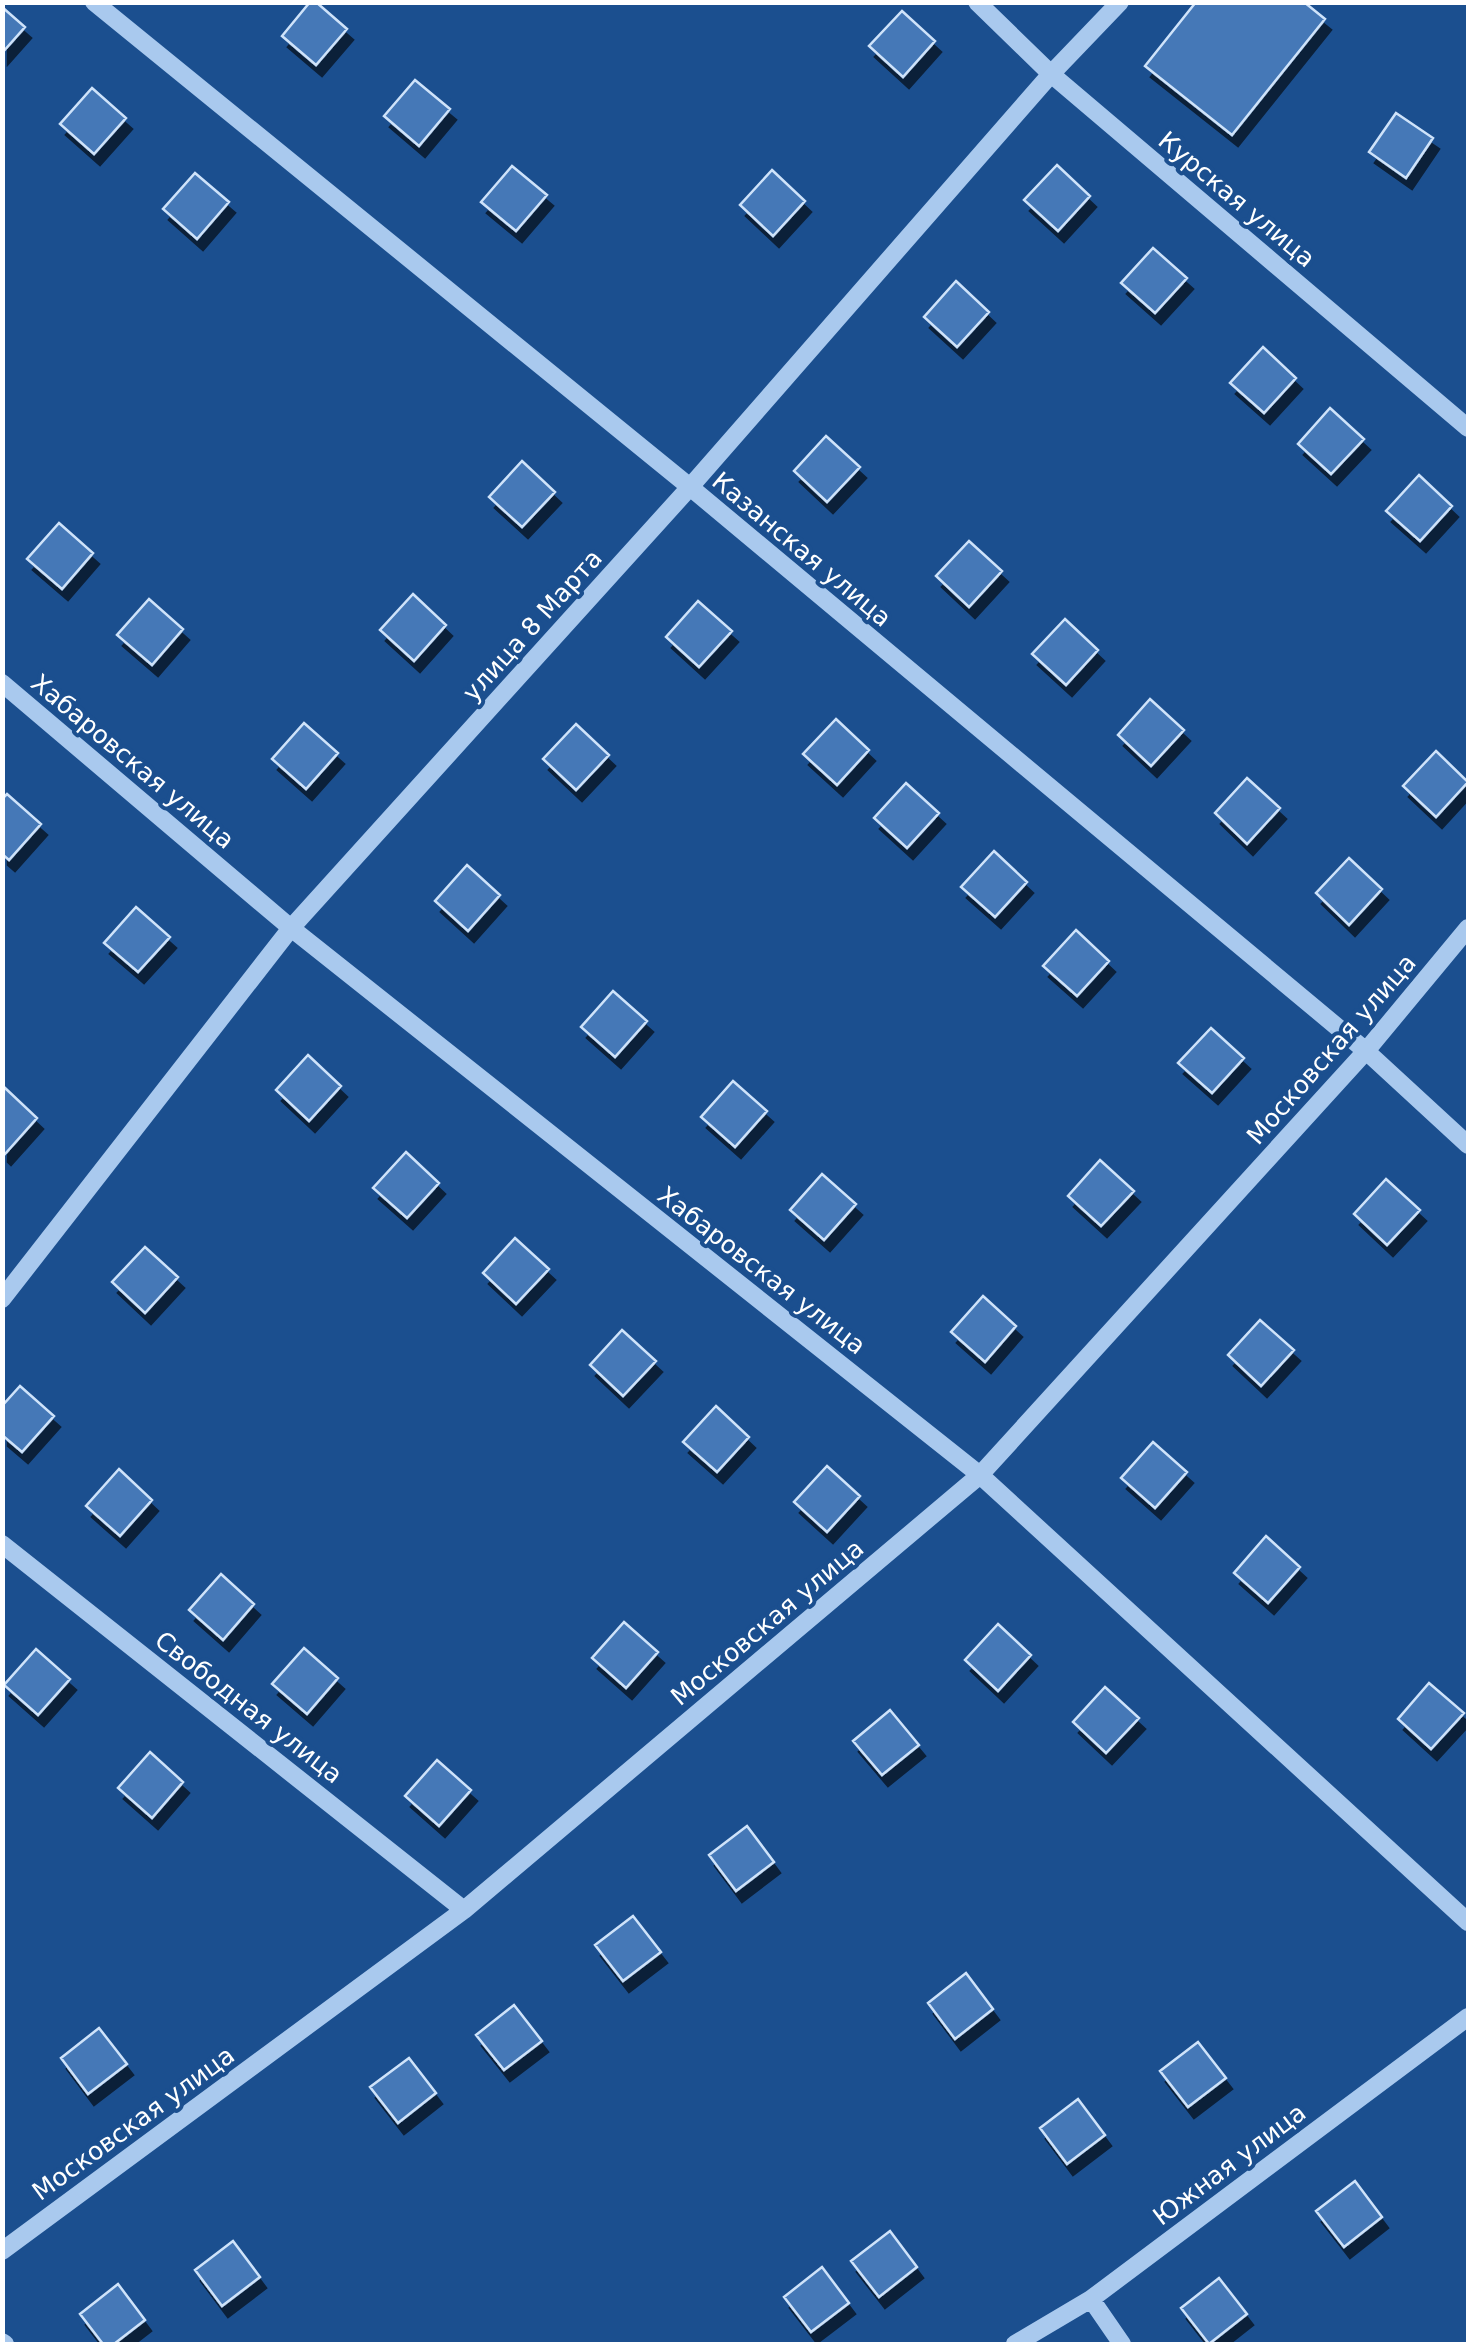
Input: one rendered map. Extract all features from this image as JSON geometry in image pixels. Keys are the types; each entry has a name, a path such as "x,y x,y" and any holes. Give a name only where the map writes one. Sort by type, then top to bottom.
{"street":[{"name":"Казанская улица","path":"94,2 690,488 1366,1052 1468,1145"},
{"name":"Курская улица","path":"977,2 1051,74 1468,428"},
{"name":"улица 8 Марта","path":"2,1299 291,928 690,488 1051,74 1120,2"},
{"name":"Хабаровская улица","path":"2,682 291,928 980,1475 1468,1922"},
{"name":"Московская улица","path":"2,2251 464,1910 980,1475 1366,1052 1468,928"},
{"name":"Свободная улица","path":"2,1544 464,1910"},
{"name":"Южная улица","path":"1015,2344 1091,2299 1468,2017"},
{"path":"1091,2299 1122,2344"}],"building":[{"path":"310,2 316,2 347,29 316,65 282,36"},
{"path":"1196,2 1304,2 1325,19 1232,135 1145,66"},
{"path":"2,7 25,27 2,53"},
{"path":"902,11 935,41 903,77 869,46"},
{"path":"415,80 450,109 419,146 384,116"},
{"path":"92,88 126,118 94,154 60,124"},
{"path":"1396,113 1433,138 1406,178 1369,152"},
{"path":"1057,165 1090,196 1058,231 1024,200"},
{"path":"512,166 547,195 516,231 481,202"},
{"path":"772,170 805,201 773,236 740,205"},
{"path":"195,173 229,202 197,239 163,209"},
{"path":"1153,248 1187,278 1155,313 1121,283"},
{"path":"956,281 989,312 957,347 924,317"},
{"path":"1263,347 1296,378 1264,413 1230,383"},
{"path":"1330,408 1364,439 1331,474 1298,444"},
{"path":"826,436 860,467 827,502 794,471"},
{"path":"522,461 555,492 522,527 489,497"},
{"path":"1419,475 1452,506 1420,541 1386,511"},
{"path":"59,523 93,553 62,589 27,559"},
{"path":"969,541 1002,571 969,607 936,576"},
{"path":"413,594 446,625 414,661 380,630"},
{"path":"149,599 183,629 152,665 117,635"},
{"path":"698,601 732,631 699,667 666,637"},
{"path":"1065,619 1098,650 1066,685 1032,654"},
{"path":"1150,699 1184,730 1151,766 1118,735"},
{"path":"836,719 869,750 837,785 803,754"},
{"path":"304,723 338,753 306,789 272,759"},
{"path":"576,724 609,755 576,790 543,759"},
{"path":"1436,751 1468,782 1436,817 1403,786"},
{"path":"1247,778 1280,808 1247,844 1215,813"},
{"path":"906,783 939,813 907,848 874,818"},
{"path":"7,794 41,824 9,860 2,854 2,799"},
{"path":"994,851 1027,882 995,917 961,887"},
{"path":"1349,858 1382,889 1349,925 1316,893"},
{"path":"467,865 500,895 468,931 435,901"},
{"path":"136,907 170,937 138,972 104,943"},
{"path":"1076,930 1109,961 1077,996 1043,966"},
{"path":"613,991 647,1021 615,1057 581,1027"},
{"path":"1211,1028 1244,1058 1212,1093 1178,1063"},
{"path":"308,1055 341,1086 309,1121 276,1090"},
{"path":"733,1081 767,1111 735,1147 701,1117"},
{"path":"4,1087 37,1118 5,1154 2,1151"},
{"path":"406,1152 439,1183 407,1218 373,1188"},
{"path":"1100,1160 1134,1191 1101,1226 1068,1196"},
{"path":"822,1174 856,1204 824,1240 790,1210"},
{"path":"1386,1179 1420,1210 1387,1245 1354,1214"},
{"path":"515,1238 549,1269 516,1304 483,1273"},
{"path":"145,1247 178,1277 145,1313 112,1282"},
{"path":"983,1296 1016,1326 985,1362 951,1332"},
{"path":"1260,1320 1294,1350 1261,1386 1228,1355"},
{"path":"622,1330 656,1361 623,1396 590,1365"},
{"path":"20,1386 54,1416 22,1452 2,1435 2,1406"},
{"path":"716,1406 749,1437 717,1472 683,1442"},
{"path":"1153,1442 1187,1472 1155,1508 1121,1478"},
{"path":"827,1466 860,1496 827,1532 794,1502"},
{"path":"119,1469 152,1500 120,1536 86,1506"},
{"path":"1266,1536 1300,1567 1268,1603 1234,1573"},
{"path":"221,1574 254,1604 223,1640 189,1610"},
{"path":"624,1622 658,1652 626,1688 592,1658"},
{"path":"998,1624 1031,1655 998,1691 965,1660"},
{"path":"304,1648 338,1678 307,1714 272,1684"},
{"path":"36,1649 70,1679 38,1715 4,1685"},
{"path":"1429,1683 1464,1713 1431,1749 1398,1719"},
{"path":"1105,1687 1139,1718 1106,1753 1073,1722"},
{"path":"890,1710 919,1745 882,1775 853,1741"},
{"path":"150,1752 183,1782 152,1818 118,1788"},
{"path":"437,1760 471,1790 439,1826 405,1796"},
{"path":"747,1826 774,1862 736,1891 709,1855"},
{"path":"633,1916 661,1952 623,1981 595,1945"},
{"path":"966,1973 993,2009 955,2039 928,2003"},
{"path":"514,2005 542,2041 504,2070 476,2035"},
{"path":"99,2028 127,2064 88,2094 61,2058"},
{"path":"1198,2042 1226,2078 1188,2107 1160,2071"},
{"path":"409,2058 436,2093 398,2123 370,2087"},
{"path":"1078,2099 1105,2135 1067,2164 1040,2128"},
{"path":"1355,2181 1382,2217 1344,2247 1316,2211"},
{"path":"890,2231 917,2267 879,2297 851,2261"},
{"path":"233,2241 260,2277 222,2306 195,2270"},
{"path":"822,2267 849,2303 811,2332 784,2297"},
{"path":"1219,2278 1247,2314 1209,2344 1181,2308"},
{"path":"118,2284 145,2320 114,2344 103,2344 80,2314"}]}
